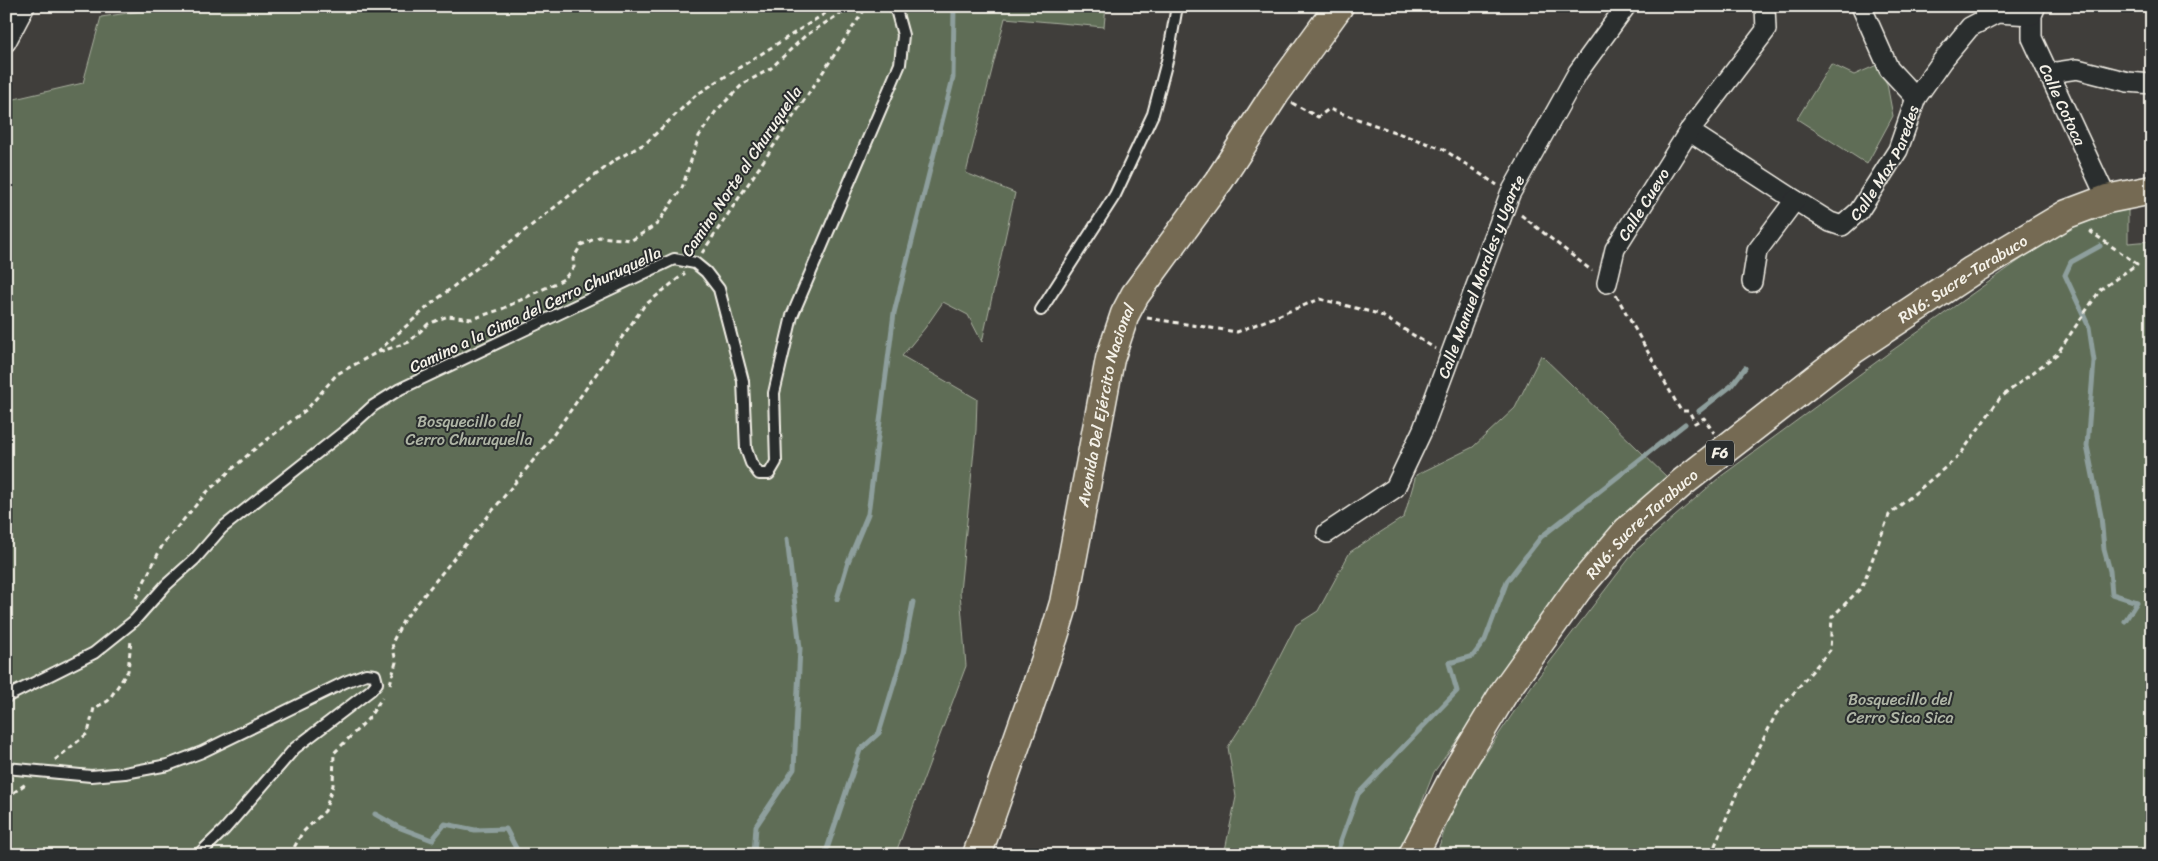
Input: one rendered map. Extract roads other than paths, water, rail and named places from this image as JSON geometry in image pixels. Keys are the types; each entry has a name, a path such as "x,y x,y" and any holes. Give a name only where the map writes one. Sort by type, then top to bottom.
{"main road":[{"name":"Avenida Del Ejército Nacional","path":"977,855 1064,603 1110,360 1125,314 1135,294 1220,180 1276,94 1339,6"},
{"name":"RN6: Sucre-Tarabuco","path":"1412,855 1459,767 1506,691 1578,590 1627,531 1683,482 1854,349 1973,270 2067,214 2107,199 2152,190"}],"street":[{"path":"6,42 25,6"},
{"name":"Calle Manuel Morales y Ugarte","path":"1327,533 1395,488 1422,430 1508,199 1578,72 1626,6"},
{"name":"Calle Cuevo","path":"1607,283 1615,249 1689,131 1766,30 1765,6"},
{"path":"1862,6 1890,69 1916,98"},
{"name":"Calle Max Paredes","path":"1689,131 1795,200 1842,226 1859,211 1898,150 1916,98 1942,61 1970,27 1997,13 2034,11"},
{"name":"Calle Cotoca","path":"2034,11 2032,38 2050,73 2107,199"},
{"path":"2050,73 2077,69 2128,82 2152,84"},
{"path":"1752,282 1757,251 1795,200"}],"lane":[{"name":"Camino a la Cima del Cerro Churuquella","path":"6,697 94,653 134,621 166,585 195,559 222,528 380,402 400,390 674,259 695,263 706,272 719,289 743,381 746,449 751,463 759,474 768,474 776,462 774,393 792,316 842,195 900,64 903,35 895,6"},
{"path":"1042,310 1115,196 1153,114 1168,57 1177,6"},
{"path":"6,768 91,776 125,774 168,766 202,752 345,682 366,674 375,675 377,683 371,690 295,748 224,830 198,855"}],"waterway":[{"path":"837,599 848,562 868,514 894,313 953,78 954,6"},
{"path":"2100,246 2071,262 2065,275 2089,327 2094,361 2087,446 2101,516 2104,549 2110,571 2112,594 2137,602 2125,621"},
{"path":"1699,411 1731,386 1745,368"},
{"path":"1336,855 1358,794 1457,691 1449,663 1473,656 1485,640 1507,581 1541,537 1685,424"},
{"path":"754,855 756,826 794,769 800,648 787,539"},
{"path":"826,855 860,750 879,733 903,654 913,602"},
{"path":"375,814 398,827 432,840 445,824 475,830 506,829 517,850 533,855"}],"park label":[{"name":"Bosquecillo del Cerro Churuquella","path":"469,430"},
{"name":"Bosquecillo del Cerro Sica Sica","path":"1900,708"}]}
